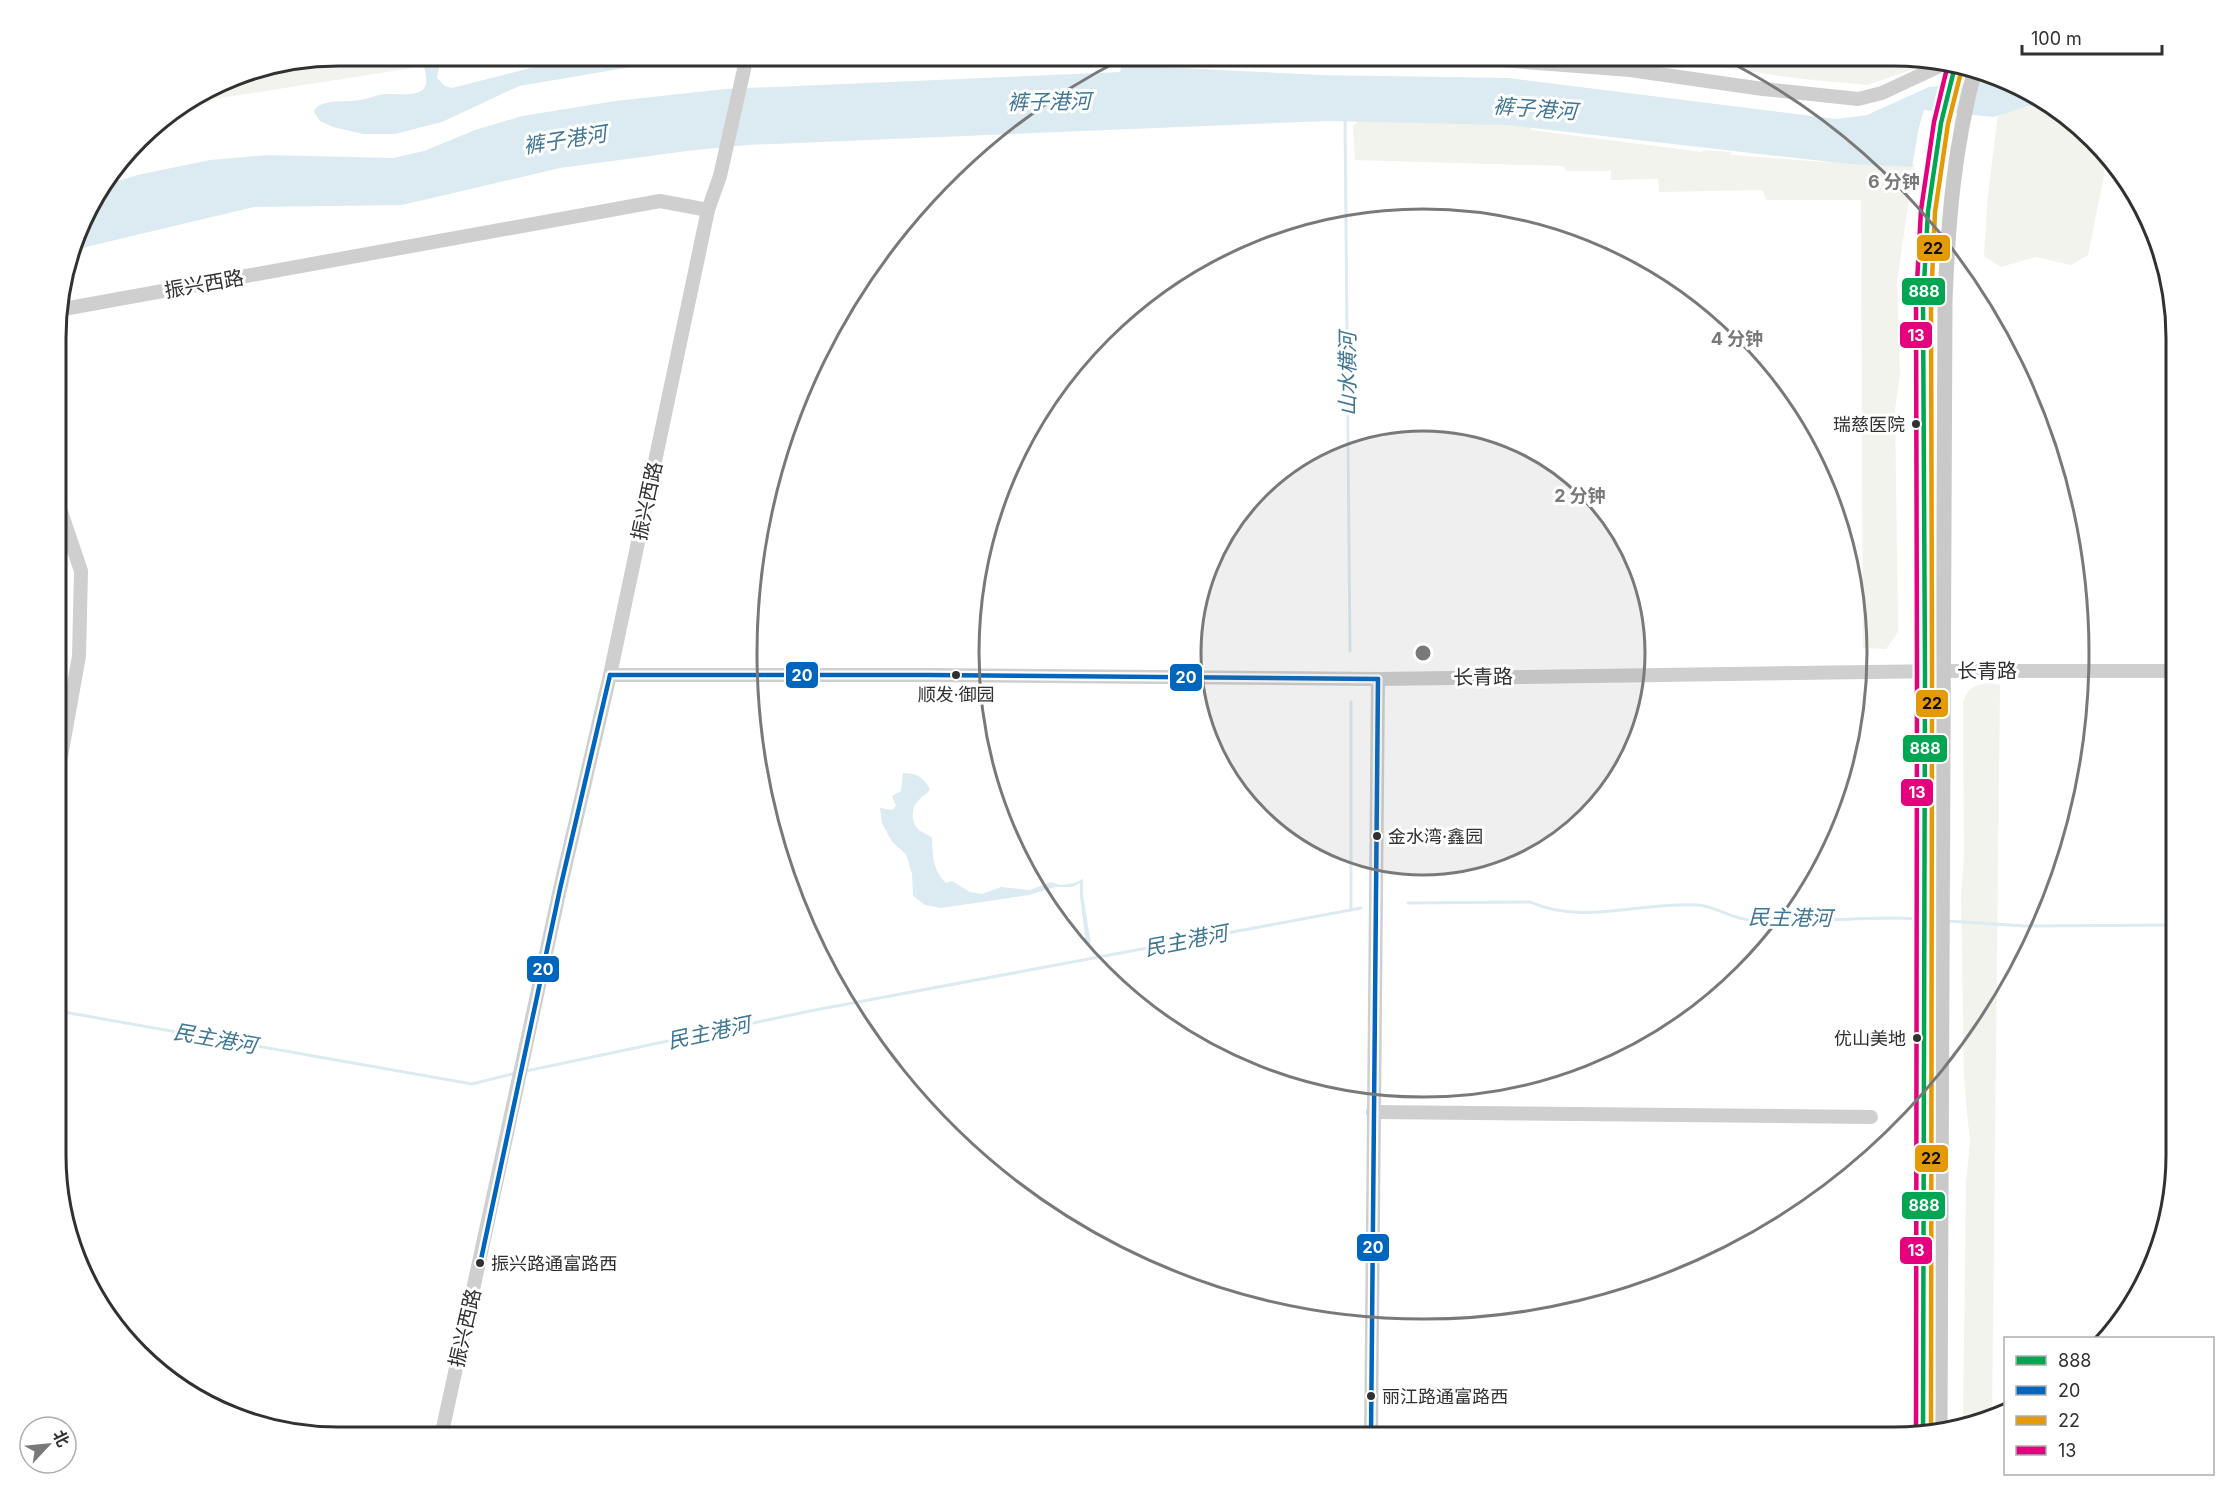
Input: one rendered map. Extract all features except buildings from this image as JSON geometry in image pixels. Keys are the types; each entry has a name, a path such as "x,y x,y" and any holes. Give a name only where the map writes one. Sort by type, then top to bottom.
{"main road":[{"path":"1923,1425 1925,672 1923,301 1928,211 1949,72"},
{"path":"1940,1423 1945,302 1948,218 1962,122 1972,77"}],"street":[{"path":"708,210 720,176 744,66"},
{"path":"1578,66 1630,70 1763,89 1858,99 1882,93 1943,70"},
{"name":"振兴西路","path":"68,308 660,201 708,210 610,675 560,889 443,1427"},
{"path":"66,527 81,571 79,656 66,728"},
{"name":"长青路","path":"610,675 1378,679 1943,671 2166,671"},
{"path":"1371,1427 1372,1112 1378,679"},
{"path":"1372,1112 1871,1117"}],"shaded area":[{"path":"425,66 205,100 251,80 303,68"},
{"path":"1710,66 1918,67 1867,85"},
{"path":"2007,100 2030,102 2060,122 2105,166 2088,255 2071,265 2036,257 2001,267 1984,256 1987,204 1998,112"},
{"path":"1361,119 1531,126 1531,130 1702,152 1703,150 1731,152 1732,155 1824,162 1914,164 1897,282 1900,374 1895,409 1898,632 1886,649 1863,648 1861,200 1766,200 1763,190 1659,192 1658,179 1611,180 1611,171 1566,171 1564,166 1355,160 1353,126"},
{"path":"1989,683 2000,685 1992,1408 1963,1418 1966,1183 1970,1142 1964,1080 1961,898 1964,854 1963,703 1966,694 1979,685"}],"water":[{"path":"424,66 440,66 437,78 445,86 452,88 538,66 637,66 519,86 442,122 395,134 363,134 333,127 320,121 314,112 319,106 330,102 360,100 383,94 413,94 423,89 426,77"},
{"name":"裤子港河","path":"1122,66 1140,66 1320,75 1508,78 1837,119 1867,115 1929,87 1983,81 2035,105 1993,117 1924,110 1912,167 1849,164 1507,125 1327,121 747,145 560,168 402,205 254,207 81,249 102,202 115,182 137,175 210,160 268,155 393,158 424,151 475,130 522,116 615,101 725,89 1120,72"},
{"path":"302,68 298,70 246,82"},
{"path":"903,773 919,777 930,789 917,802 913,810 913,819 919,830 932,838 936,867 946,883 952,881 970,892 982,894 1001,887 1030,890 1050,882 1061,885 1083,879 1083,895 1091,944 1086,945 1080,883 1072,887 1055,887 1029,895 941,908 925,905 913,896 912,874 906,854 892,842 882,823 880,808 892,810 896,806 892,796 901,791"}],"waterway":[{"name":"山水横河","path":"1345,118 1350,651"},
{"name":"山水横河","path":"1351,702 1351,910"},
{"name":"民主港河","path":"1408,903 1530,902 1550,909 1571,912 1698,905 1750,920 1921,919"},
{"name":"民主港河","path":"526,1071 810,1011 1361,908"},
{"name":"民主港河","path":"1948,921 2025,926 2166,925"},
{"name":"民主港河","path":"66,1012 472,1084 516,1073"}],"transit line":[{"name":"13","path":"1916,1426 1916,301 1921,210 1934,122 1946,71"},
{"name":"888","path":"1923,1425 1925,672 1923,301 1928,211 1941,123 1953,73"},
{"name":"22","path":"1931,1425 1931,301 1935,212 1948,124 1960,74"},
{"name":"20","path":"610,675 1378,679"},
{"name":"20","path":"480,1264 560,889 610,675"},
{"name":"20","path":"1371,1427 1378,679"}],"place":[{"name":"瑞慈医院","path":"1916,424"},
{"name":"顺发·御园","path":"956,675"},
{"name":"金水湾·鑫园","path":"1377,836"},
{"name":"优山美地","path":"1917,1038"},
{"name":"振兴路通富路西","path":"480,1263"},
{"name":"丽江路通富路西","path":"1371,1396"}]}
